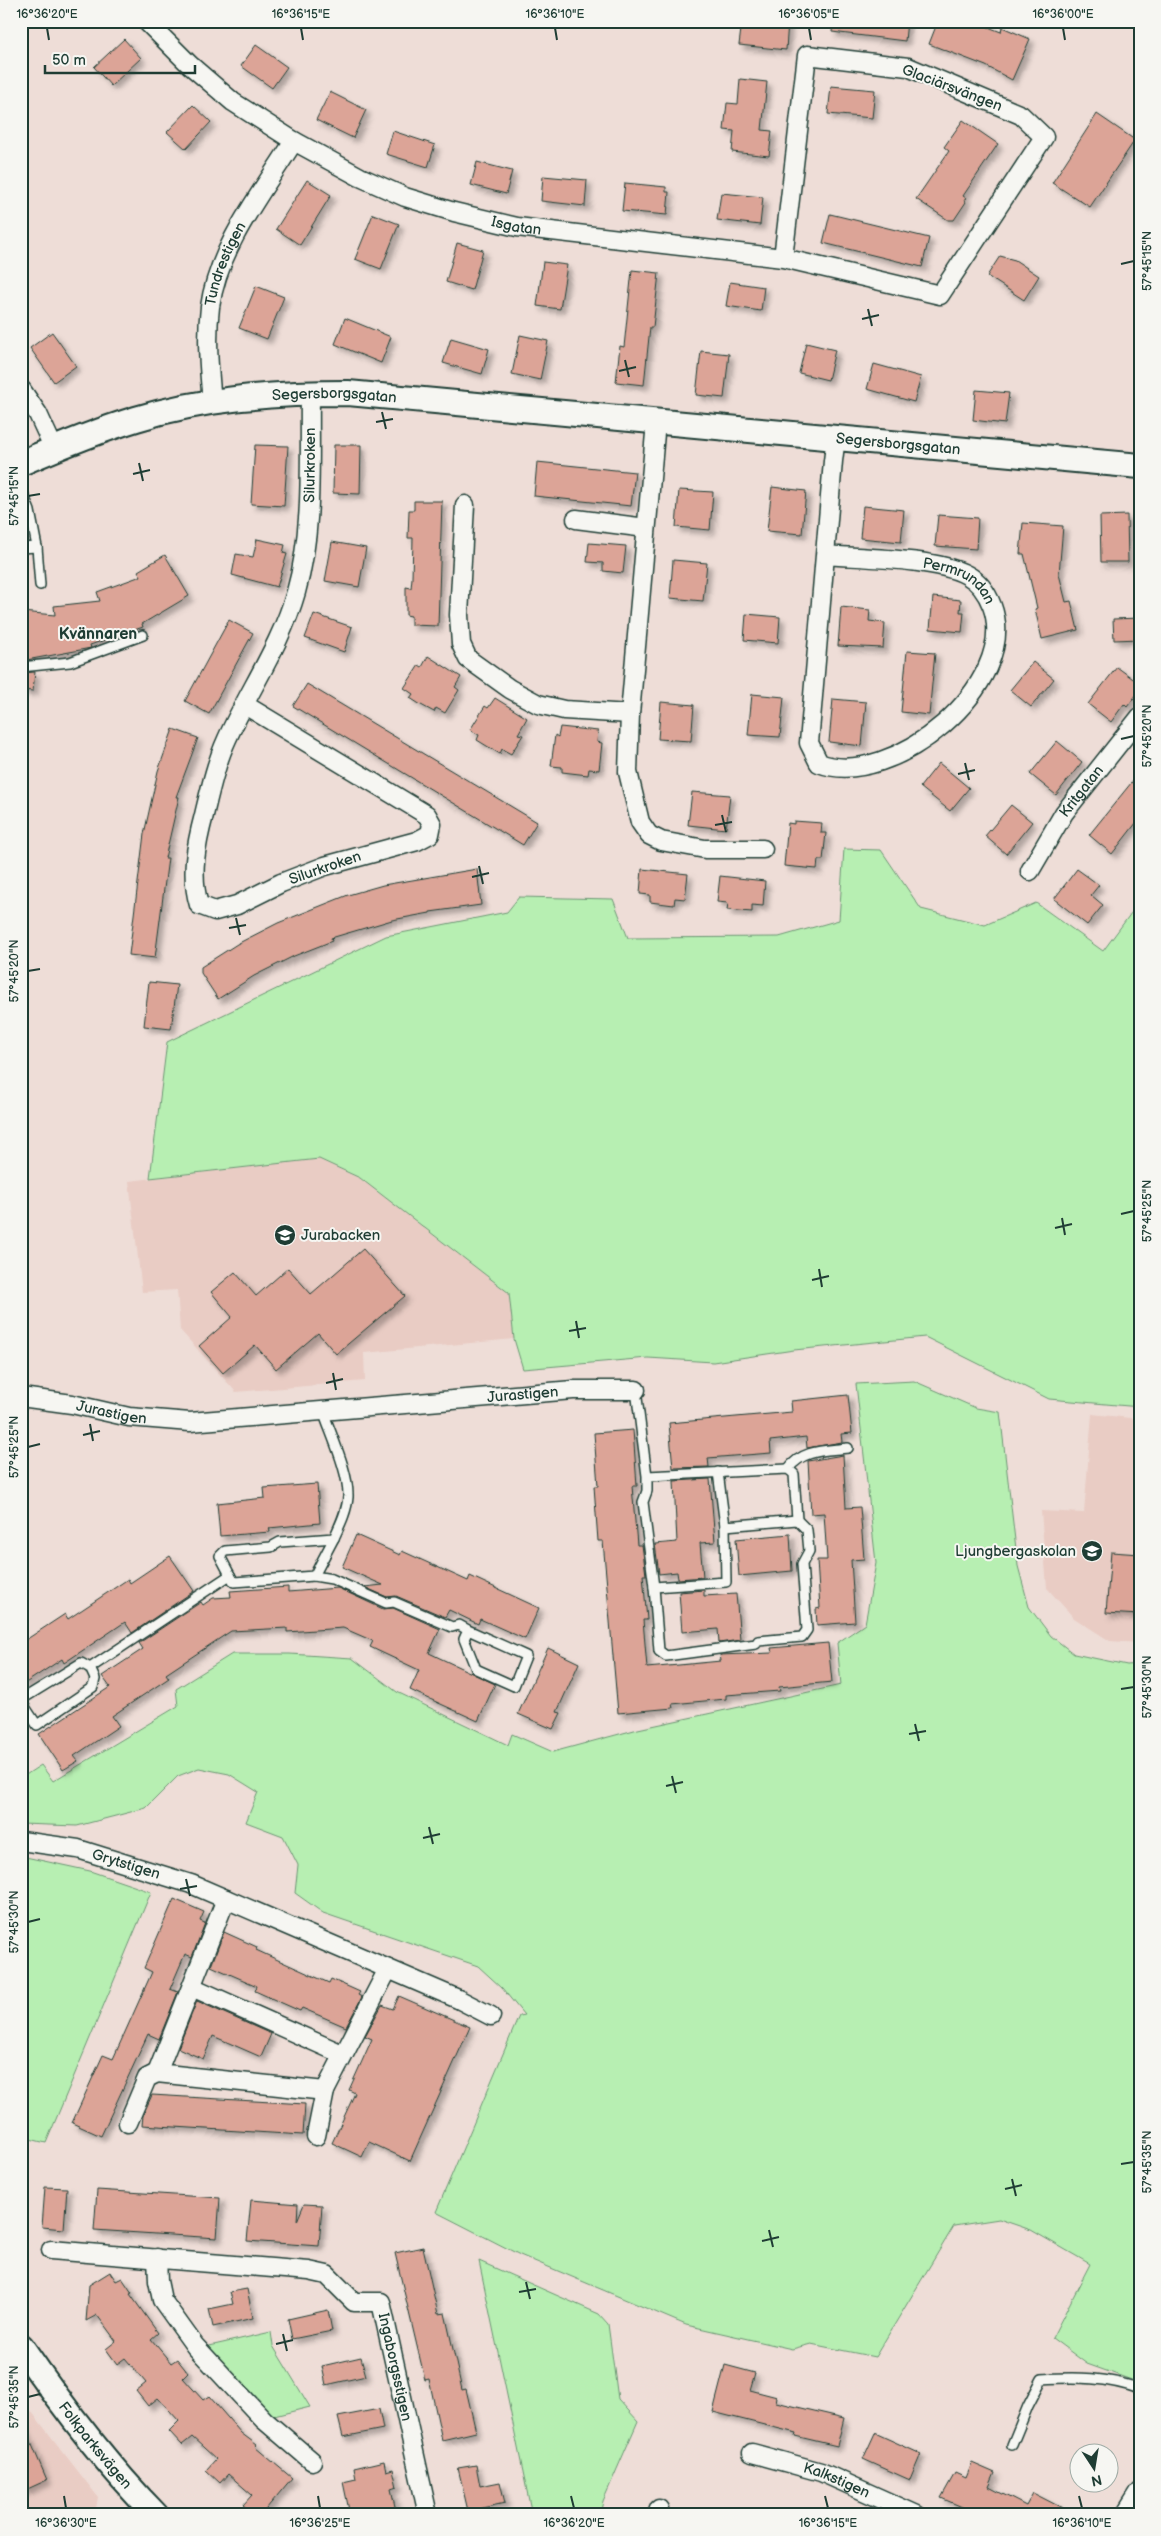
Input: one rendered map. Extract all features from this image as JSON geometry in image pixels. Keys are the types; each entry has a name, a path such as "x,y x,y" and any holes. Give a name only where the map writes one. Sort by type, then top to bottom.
{"street":[{"name":"Isgatan","path":"146,21 190,65 233,102 294,141 396,193 454,212 517,227 782,258 940,295"},
{"name":"Glaciärsvängen","path":"782,258 807,55 908,67 1021,115 1044,137 940,295"},
{"name":"Tundrestigen","path":"212,402 208,328 214,287 229,247 294,141"},
{"path":"21,389 38,414 54,449"},
{"name":"Segersborgsgatan","path":"21,463 136,418 212,402 310,393 391,395 656,422 1140,466"},
{"name":"Silurkroken","path":"245,705 427,815 432,824 430,834 417,841 325,866 237,905 215,911 199,904 195,891 194,867 200,828 226,740 284,627 296,593 302,566 308,514 310,393"},
{"path":"656,422 630,714 630,783 640,822 649,835 661,840 705,849 763,849"},
{"name":"Permrundan","path":"825,555 944,566 978,582 988,595 994,610 998,626 995,650 980,682 947,723 914,747 889,759 864,765 831,768 819,763 808,742 825,555 836,437"},
{"path":"465,505 459,615 462,644 468,659 510,689 538,704 564,710 630,714"},
{"path":"576,519 646,528"},
{"name":"Kritgatan","path":"1030,871 1064,813 1140,717"},
{"name":"Jurastigen","path":"21,1397 72,1404 129,1416 190,1422 573,1390 636,1390"},
{"name":"Grytstigen","path":"21,1841 78,1849 191,1884 458,1999 491,2016"},
{"path":"157,2073 226,1899"},
{"path":"316,2136 324,2091 388,1969"},
{"path":"192,1987 342,2054"},
{"path":"128,2123 147,2078 157,2073 324,2091"},
{"name":"Ingaborgsstigen","path":"50,2250 309,2271 327,2275 354,2302 381,2302 428,2515"},
{"path":"158,2258 158,2281 162,2300 194,2346 264,2420 312,2461"},
{"name":"Folkparksvägen","path":"21,2346 58,2401 118,2475 156,2515"},
{"name":"Kalkstigen","path":"752,2453 821,2472 917,2515"},
{"path":"1125,2515 1140,2492"}],"lane":[{"path":"21,488 30,511 37,547 40,585"},
{"path":"21,548 37,547"},
{"path":"21,667 70,662 143,635"},
{"name":"Jurastigen","path":"636,1390 647,1476 647,1491 642,1502 654,1587 659,1652 666,1656 756,1644 758,1641 802,1637 806,1630 802,1564 809,1551 807,1530 797,1520 794,1474 788,1469"},
{"path":"314,1576 334,1538 343,1517 348,1497 341,1466 323,1411"},
{"path":"647,1476 788,1469 795,1460 810,1452 848,1448"},
{"path":"654,1587 726,1582 725,1526 718,1472"},
{"path":"725,1526 797,1520"},
{"path":"334,1538 280,1542 272,1547 225,1551 220,1556 234,1582 314,1576 332,1579 386,1603 394,1602 452,1628 460,1626 526,1656 514,1686 476,1669 464,1639 468,1630"},
{"path":"90,1668 230,1575"},
{"path":"81,1663 90,1668 95,1679 93,1687 37,1724 23,1704 24,1698 81,1663"},
{"path":"1012,2445 1028,2406 1042,2379 1080,2376 1120,2382 1140,2389"}],"shaded area":[{"name":"Jurabacken","path":"319,1159 360,1178 509,1293 514,1339 364,1353 365,1381 236,1392 180,1330 177,1290 142,1292 129,1181"},
{"name":"Ljungbergaskolan","path":"1092,1414 1140,1419 1140,1643 1110,1641 1074,1618 1047,1588 1041,1511 1084,1513"},
{"path":"21,2398 98,2497 95,2515 21,2515"}],"green space":[{"path":"844,849 881,850 921,909 985,925 1036,903 1103,951 1140,901 1140,1407 1049,1399 925,1337 794,1350 713,1362 648,1358 523,1369 514,1339 509,1293 360,1178 319,1159 150,1178 167,1042 386,936 507,912 519,897 613,899 628,938 779,937 839,920"},
{"path":"914,1381 976,1408 1000,1412 1018,1566 1029,1607 1051,1636 1074,1654 1127,1665 1140,1664 1140,2383 1087,2364 1052,2338 1090,2264 1031,2230 999,2219 954,2226 875,2357 811,2344 792,2349 686,2325 520,2255 436,2212 519,2016 524,2015 502,1988 478,1966 323,1913 295,1893 298,1865 283,1836 246,1822 258,1792 229,1774 199,1768 178,1776 146,1808 77,1826 21,1824 21,1778 41,1765 53,1781 178,1706 176,1689 232,1654 290,1654 352,1658 397,1692 508,1745 512,1734 553,1752 638,1729 841,1685 837,1643 865,1624 876,1563 856,1384"},
{"path":"21,1856 90,1871 151,1892 46,2143 22,2137 21,2128"},
{"path":"479,2261 599,2314 608,2324 618,2399 638,2421 603,2501 600,2515 532,2515"},
{"path":"271,2332 273,2346 310,2407 270,2417 205,2347"}],"building":[{"path":"742,21 788,21 786,50 739,45"},
{"path":"833,21 907,21 905,41 832,32"},
{"path":"938,21 973,21 1001,32 1002,27 1030,39 1012,80 986,66 929,44"},
{"path":"124,39 141,58 111,86 94,67"},
{"path":"256,45 287,67 272,88 241,66"},
{"path":"740,79 767,82 762,130 772,131 769,156 732,152 734,131 724,130 727,103 738,104"},
{"path":"831,86 875,90 872,118 828,114"},
{"path":"330,92 366,110 353,138 316,120"},
{"path":"193,105 211,122 186,149 167,132"},
{"path":"1097,114 1135,140 1090,207 1052,183"},
{"path":"963,120 998,144 963,196 966,198 964,201 966,202 954,220 948,220 916,199 949,151 944,147"},
{"path":"393,131 435,145 428,167 386,154"},
{"path":"477,162 512,171 506,194 471,185"},
{"path":"543,176 587,180 585,206 541,201"},
{"path":"307,180 331,195 300,245 276,229"},
{"path":"625,183 666,187 666,192 669,192 667,215 622,211"},
{"path":"721,193 763,197 760,225 717,220"},
{"path":"373,214 399,224 381,269 355,259"},
{"path":"830,214 929,238 922,267 823,243"},
{"path":"457,243 483,250 472,290 446,282"},
{"path":"1000,256 1015,260 1039,276 1024,300 987,276"},
{"path":"543,262 567,265 560,309 537,306"},
{"path":"632,270 659,273 653,327 650,327 644,385 616,382 620,346 624,347"},
{"path":"730,282 764,287 761,311 726,306"},
{"path":"256,286 284,297 267,339 239,328"},
{"path":"345,318 391,337 381,363 335,344"},
{"path":"52,332 76,366 54,382 30,348"},
{"path":"520,335 548,341 540,380 512,374"},
{"path":"451,338 489,349 482,374 443,363"},
{"path":"806,343 835,350 828,380 799,373"},
{"path":"701,351 729,354 724,398 696,395"},
{"path":"874,364 921,377 914,402 867,389"},
{"path":"976,390 1009,393 1005,424 973,420"},
{"path":"255,445 288,446 284,506 251,504"},
{"path":"334,445 361,445 360,494 333,493"},
{"path":"537,462 635,472 631,506 534,496"},
{"path":"772,487 806,491 802,534 767,531"},
{"path":"679,490 713,492 710,530 676,527"},
{"path":"414,501 442,501 438,626 411,625 411,616 406,615 406,587 411,588 412,578 413,538 408,538 409,510 414,510"},
{"path":"863,506 904,510 901,542 860,538"},
{"path":"938,515 978,518 976,549 935,546"},
{"path":"1127,515 1128,562 1101,562 1100,516"},
{"path":"1023,523 1063,526 1059,574 1066,602 1071,601 1078,630 1042,639 1035,609 1037,608 1024,554 1020,554"},
{"path":"257,539 285,545 283,553 287,554 277,587 232,575 236,554 253,557"},
{"path":"332,542 366,548 359,587 325,581"},
{"path":"589,543 626,546 623,573 603,571 603,563 587,562"},
{"path":"165,555 189,596 142,624 143,627 90,645 91,648 21,661 21,612 55,615 54,606 100,601 97,592 141,576 138,571"},
{"path":"673,560 707,563 703,601 670,598"},
{"path":"933,597 961,600 960,612 964,612 962,632 930,629"},
{"path":"841,607 870,610 869,621 885,623 883,648 838,646"},
{"path":"314,614 352,627 344,652 305,638"},
{"path":"746,614 780,617 778,643 744,640"},
{"path":"1140,618 1140,639 1114,640 1113,619"},
{"path":"229,620 253,633 209,714 185,701"},
{"path":"907,651 935,653 929,715 901,712"},
{"path":"428,656 461,677 455,687 459,690 445,713 436,708 434,712 421,705 410,698 413,694 404,688 419,665 422,667"},
{"path":"1033,662 1054,679 1031,707 1010,690"},
{"path":"1117,667 1140,684 1140,690 1127,707 1124,704 1111,722 1088,704"},
{"path":"35,672 33,691 21,690 21,673"},
{"path":"307,684 537,822 523,845 293,706"},
{"path":"752,694 784,697 780,737 748,735"},
{"path":"495,698 527,718 518,734 523,735 511,754 502,749 500,754 477,740 479,735 470,730 485,706 488,708"},
{"path":"833,699 866,702 862,746 829,742"},
{"path":"661,702 694,705 691,741 658,739"},
{"path":"560,727 598,731 597,742 602,743 599,770 589,769 588,775 562,772 562,767 551,766 555,735 558,737"},
{"path":"173,729 198,738 176,797 179,797 165,858 168,858 155,958 129,955 144,834 158,771"},
{"path":"1057,741 1082,762 1056,795 1030,774"},
{"path":"939,763 969,788 950,811 920,787"},
{"path":"1140,772 1140,818 1112,854 1089,835"},
{"path":"692,792 730,795 726,829 688,825"},
{"path":"1011,805 1032,822 1006,854 985,836"},
{"path":"794,821 822,823 821,833 826,833 823,860 818,860 817,869 784,866 788,823 794,824"},
{"path":"477,869 481,905 430,912 392,920 331,938 332,941 294,956 254,976 218,999 201,973 201,967 237,944 278,923 348,895 383,885"},
{"path":"642,869 688,874 685,899 675,898 674,905 650,902 650,895 640,894"},
{"path":"1077,869 1099,885 1091,895 1103,905 1087,925 1054,899"},
{"path":"720,876 765,881 763,906 752,905 752,912 727,910 728,903 717,902"},
{"path":"149,982 177,985 171,1029 144,1026"},
{"path":"363,1249 405,1296 336,1354 318,1333 276,1369 255,1345 223,1373 199,1346 232,1317 211,1292 235,1272 256,1296 288,1268 311,1294"},
{"path":"848,1395 852,1433 841,1434 842,1442 807,1448 806,1437 770,1441 771,1453 708,1458 709,1467 673,1468 669,1423 792,1412 791,1401"},
{"path":"633,1430 637,1486 632,1486 637,1545 642,1545 646,1575 643,1575 647,1620 643,1620 647,1668 721,1661 720,1655 772,1653 771,1648 828,1643 832,1682 779,1687 780,1691 726,1695 726,1699 672,1704 673,1708 618,1713 603,1541 598,1541 594,1486 598,1486 594,1433"},
{"path":"843,1455 846,1508 860,1507 864,1559 851,1560 855,1622 817,1625 816,1609 820,1608 817,1560 827,1560 824,1513 811,1514 808,1461"},
{"path":"710,1479 715,1542 700,1543 703,1577 678,1579 677,1572 659,1574 655,1544 677,1542 674,1481"},
{"path":"317,1484 320,1523 269,1528 270,1532 220,1536 217,1503 265,1498 264,1488"},
{"path":"790,1534 792,1571 739,1576 736,1539"},
{"path":"356,1535 400,1555 402,1551 468,1581 470,1576 539,1608 525,1639 480,1619 478,1624 449,1610 445,1617 396,1596 387,1597 364,1587 383,1585 342,1567"},
{"path":"1111,1552 1140,1554 1140,1615 1106,1613"},
{"path":"170,1556 194,1591 132,1633 125,1622 64,1663 62,1659 21,1686 21,1643 65,1614 68,1619 128,1579 130,1583"},
{"path":"288,1587 288,1592 338,1588 383,1609 393,1608 440,1629 429,1653 495,1684 478,1721 410,1690 419,1670 370,1647 373,1641 343,1628 287,1632 287,1628 231,1631 166,1674 169,1678 112,1716 119,1726 74,1756 78,1761 63,1770 39,1734 110,1687 102,1676 143,1649 139,1643 201,1602 203,1605 213,1598 231,1597 230,1591"},
{"path":"704,1590 704,1596 736,1594 740,1640 719,1643 718,1629 682,1632 679,1592"},
{"path":"548,1648 579,1663 557,1712 561,1713 553,1729 518,1714"},
{"path":"174,1899 204,1912 200,1921 205,1923 192,1957 185,1954 170,1989 178,1992 159,2039 148,2034 101,2136 72,2123 103,2055 113,2059 152,1972 144,1968"},
{"path":"224,1932 257,1947 256,1950 329,1983 331,1979 360,1992 358,1995 362,1997 346,2027 302,2008 300,2011 255,1991 257,1986 211,1966"},
{"path":"399,1996 470,2027 410,2161 369,2142 362,2157 332,2143 355,2093 349,2090 372,2039 365,2036 382,2005 393,2009"},
{"path":"197,2001 271,2034 261,2057 213,2036 203,2059 178,2048"},
{"path":"152,2095 305,2104 303,2135 142,2125 143,2115"},
{"path":"45,2187 67,2188 64,2229 42,2227"},
{"path":"97,2190 220,2198 217,2238 94,2230"},
{"path":"251,2200 298,2204 297,2221 304,2204 322,2205 319,2246 247,2241"},
{"path":"423,2247 438,2314 445,2313 462,2390 466,2389 476,2432 442,2440 429,2379 425,2380 395,2253"},
{"path":"110,2272 116,2281 122,2278 132,2293 130,2294 158,2333 151,2339 171,2363 177,2359 188,2373 183,2378 203,2400 209,2396 241,2433 257,2445 255,2447 292,2478 261,2515 255,2515 243,2505 252,2495 228,2474 220,2483 206,2470 216,2459 192,2437 182,2445 169,2431 179,2421 158,2398 148,2406 136,2391 146,2383 125,2358 117,2364 106,2349 116,2341 97,2315 86,2321 89,2285"},
{"path":"247,2289 253,2318 213,2327 209,2309 233,2304 230,2292"},
{"path":"328,2310 332,2331 292,2339 288,2319"},
{"path":"361,2357 366,2376 326,2385 322,2366"},
{"path":"725,2365 755,2373 750,2390 777,2397 776,2402 844,2418 837,2446 795,2436 796,2433 713,2412"},
{"path":"379,2409 383,2429 343,2437 338,2417"},
{"path":"21,2419 47,2480 21,2492"},
{"path":"875,2433 921,2454 910,2480 863,2459"},
{"path":"384,2461 386,2471 393,2469 397,2487 391,2489 397,2515 350,2515 343,2482 356,2479 354,2468"},
{"path":"972,2463 995,2473 989,2487 1026,2506 1033,2493 1076,2515 981,2515 941,2498 955,2473 966,2478"},
{"path":"476,2465 480,2486 500,2482 505,2503 468,2511 458,2468"}],"place":[{"name":"Jurabacken","path":"285,1235"},
{"name":"Ljungbergaskolan","path":"1092,1551"}],"district":[{"name":"Kvännaren","path":"98,634"}]}
